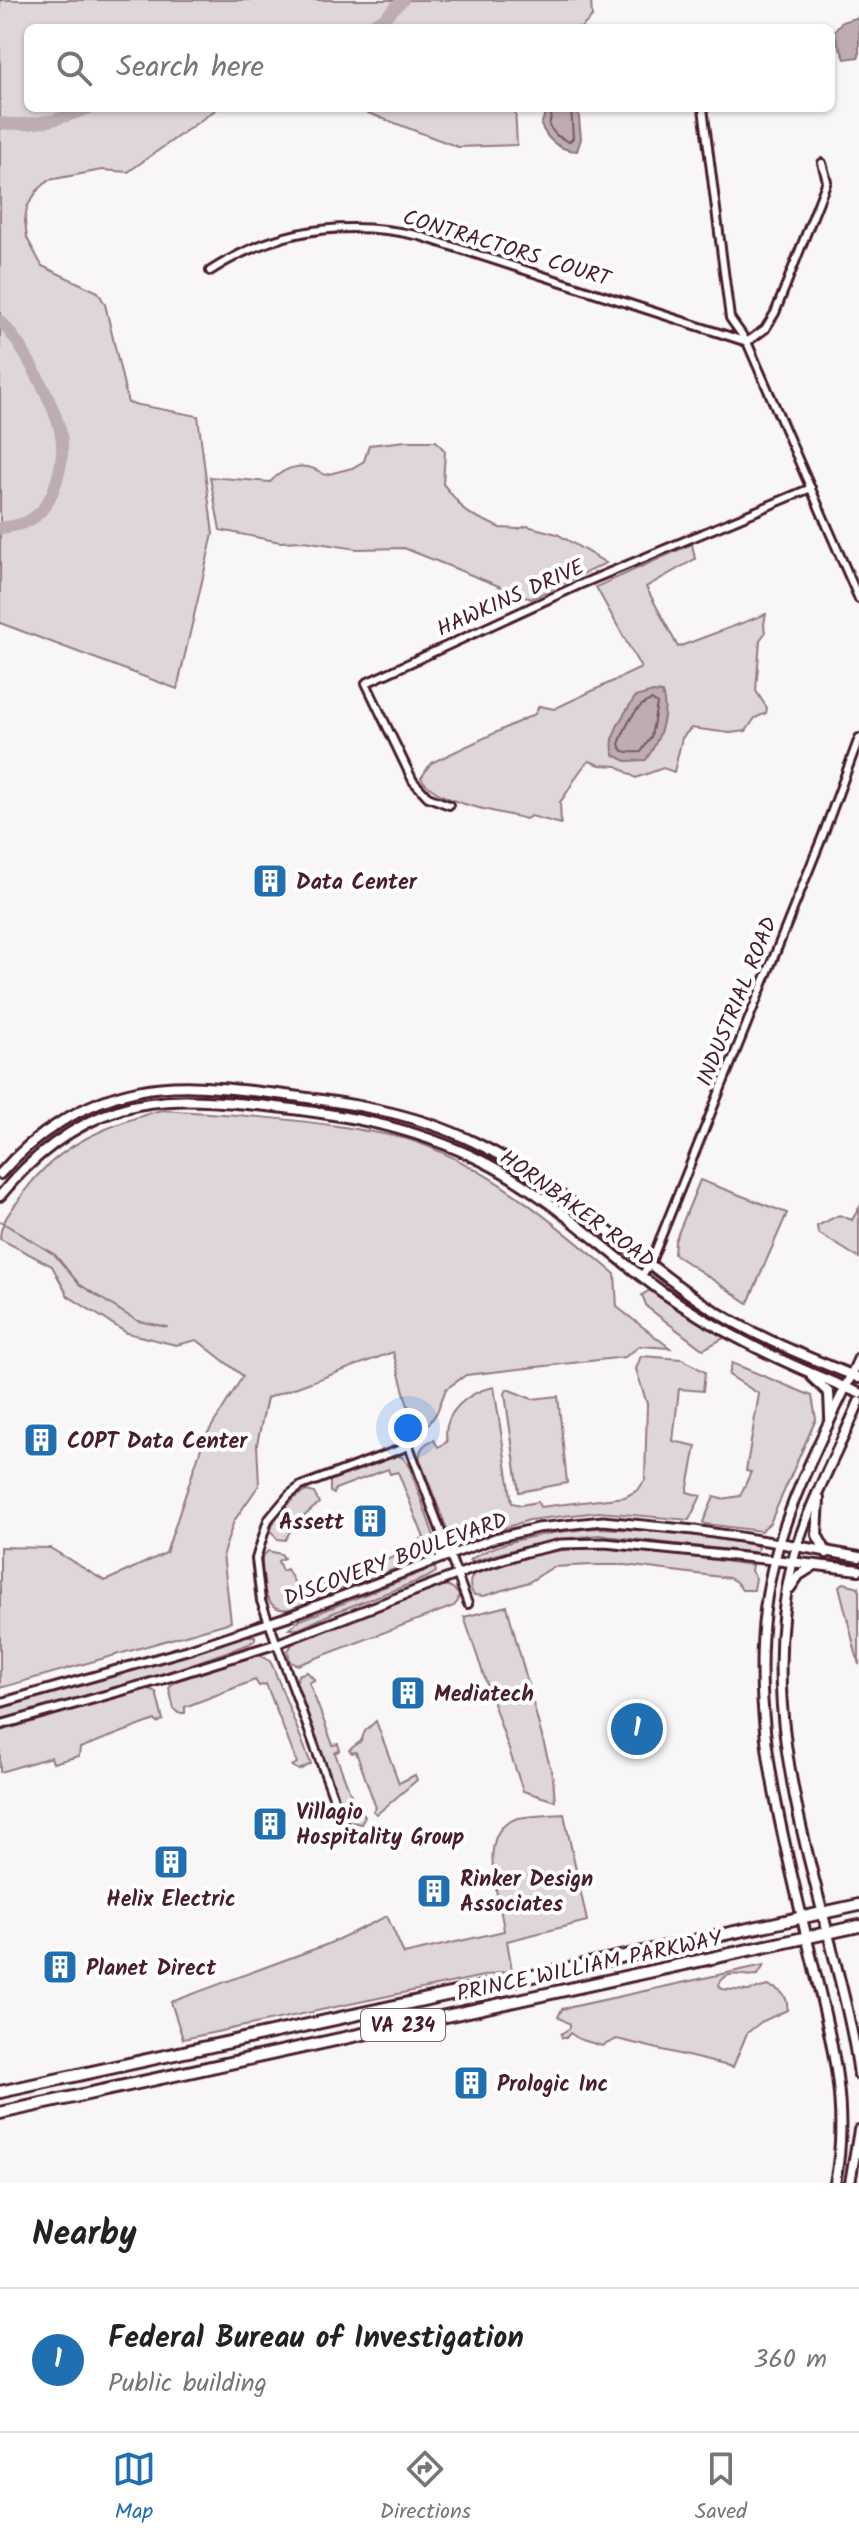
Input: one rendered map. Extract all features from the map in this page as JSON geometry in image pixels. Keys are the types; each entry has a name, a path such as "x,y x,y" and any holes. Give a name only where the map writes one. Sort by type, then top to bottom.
{"highway":[{"name":"PRINCE WILLIAM PARKWAY","path":"0,2092 859,1905"},
{"name":"PRINCE WILLIAM PARKWAY","path":"0,2113 859,1926"}],"main road":[{"name":"HORNBAKER ROAD","path":"0,1174 28,1145 60,1122 100,1102 139,1090 186,1086 354,1104 419,1120 503,1157 542,1182 703,1304 755,1334 855,1377"},
{"name":"HORNBAKER ROAD","path":"0,1196 34,1159 58,1141 88,1123 126,1108 187,1100 228,1101 325,1113 404,1129 487,1164 543,1199 719,1330 859,1393"},
{"path":"835,2183 842,2132 838,2077 768,1759 760,1688 763,1616 779,1543 846,1388 855,1377 859,1358"},
{"path":"806,1371 829,1393 830,1423"},
{"path":"859,1402 793,1562 779,1658 786,1752 846,2003 859,2075"},
{"path":"819,1494 817,1535 827,1553"},
{"name":"DISCOVERY BOULEVARD","path":"779,1543 859,1557"},
{"name":"DISCOVERY BOULEVARD","path":"774,1560 859,1570"},
{"path":"786,1595 799,1575 817,1564"},
{"path":"850,2183 859,2132"}],"street":[{"path":"704,112 729,313 747,342 859,599"},
{"path":"747,342 765,329 775,313 827,181 822,163"},
{"name":"CONTRACTORS COURT","path":"210,271 245,251 291,234 331,228 384,229 420,236 747,342"},
{"name":"HAWKINS DRIVE","path":"449,805 428,797 417,786 366,683 579,585 811,488"},
{"name":"INDUSTRIAL ROAD","path":"642,1275 650,1264 859,738"},
{"path":"347,1834 269,1623 256,1577 261,1537 278,1505 301,1486 409,1446 468,1604"},
{"name":"DISCOVERY BOULEVARD","path":"0,1703 187,1650 269,1623 516,1532 582,1522 694,1530 779,1543"},
{"name":"DISCOVERY BOULEVARD","path":"0,1725 276,1644 458,1574 526,1552 582,1543 645,1545 774,1560"},
{"path":"842,2132 859,2132"}],"shaded area":[{"path":"0,0 591,0 592,17 585,24 24,24 24,112 212,112 128,172 102,170 49,180 27,207 25,221 27,238 42,266 98,292 105,304 128,403 198,416 213,534 177,689 0,623"},
{"path":"366,112 515,112 517,145 458,147"},
{"path":"436,441 445,451 443,484 466,512 500,528 527,526 557,534 606,563 531,599 404,548 357,549 304,541 280,542 220,530 210,477 270,482 296,467 311,468 325,475 352,468 364,461 369,445"},
{"path":"692,544 695,559 646,587 678,647 766,614 765,633 760,640 756,691 767,708 766,713 755,718 746,731 730,733 691,728 682,738 674,772 663,768 636,778 617,766 589,761 560,802 561,824 469,805 429,787 421,778 431,763 535,714 539,706 554,709 641,668 596,587"},
{"path":"161,1110 332,1125 402,1138 444,1153 521,1199 615,1274 617,1307 670,1348 640,1346 625,1357 466,1375 446,1389 427,1427 414,1428 393,1352 267,1398 257,1444 259,1485 234,1521 223,1554 231,1622 0,1688 0,1547 50,1548 105,1581 166,1553 204,1439 243,1376 197,1340 176,1345 127,1333 68,1296 52,1266 0,1239 6,1219 46,1166 99,1132"},
{"path":"700,1180 787,1213 748,1303 674,1254 675,1241"},
{"path":"859,1208 859,1258 818,1233 817,1226 839,1215 852,1220"},
{"path":"650,1290 724,1338 701,1348 647,1307 642,1295"},
{"path":"641,1356 682,1359 705,1372 703,1391 679,1389 673,1441 696,1446 687,1492 701,1496 689,1520 599,1512 529,1520 464,1541 450,1537 420,1453 430,1441 434,1440 438,1447 447,1442 448,1422 458,1406 475,1394 494,1387 512,1503 538,1502 540,1507 625,1497 638,1490 645,1480 647,1404 636,1369"},
{"path":"732,1363 812,1396 816,1419 770,1523 761,1531 703,1522 714,1497 740,1496 751,1472 746,1471 759,1394 729,1375"},
{"path":"507,1389 532,1399 558,1396 567,1483 519,1492 505,1394"},
{"path":"394,1455 402,1457 409,1465 435,1539 433,1552 290,1609 273,1606 265,1592 262,1574 262,1557 268,1551 281,1554 284,1558 278,1561 282,1571 287,1569 300,1593 420,1547 418,1541 424,1538 398,1472 390,1474 388,1469 335,1489 334,1494 330,1492 330,1482 334,1477"},
{"path":"307,1491 314,1493 319,1503 294,1525 285,1540 277,1539 271,1531 279,1513 289,1502"},
{"path":"598,1528 660,1531 755,1543 758,1548 753,1553 598,1535 470,1560 514,1541"},
{"path":"593,1547 650,1551 752,1565 751,1571 756,1578 754,1590 742,1590 729,1578 625,1565 553,1567 529,1582 484,1596 474,1595 471,1589 470,1583 476,1572 498,1562"},
{"path":"432,1568 436,1572 426,1578 299,1629 289,1629 298,1621"},
{"path":"844,1583 859,1587 859,1665 839,1586"},
{"path":"445,1585 459,1595 454,1606 298,1665 290,1662 288,1651 294,1641"},
{"path":"507,1606 553,1778 555,1801 523,1791 464,1617"},
{"path":"245,1636 255,1636 255,1640 152,1678 0,1721 0,1708"},
{"path":"258,1654 269,1660 273,1667 311,1764 299,1770 292,1766 297,1763 266,1684 259,1686 255,1680 185,1707 185,1713 174,1709 169,1688 175,1681"},
{"path":"307,1672 315,1680 309,1682 333,1745 338,1744 340,1750 335,1753 358,1813 363,1813 365,1817 361,1824 347,1821 296,1684 298,1675"},
{"path":"147,1688 156,1692 163,1720 157,1723 155,1720 80,1748 79,1756 53,1763 51,1757 0,1772 0,1731"},
{"path":"376,1721 399,1783 415,1775 417,1780 377,1814 373,1811 376,1808 356,1752 349,1750 361,1741 365,1731"},
{"path":"564,1814 587,1921 507,1941 512,1970 183,2039 171,2002 328,1944 387,1916 404,1954 504,1931 493,1867 496,1836 505,1825 519,1818"},
{"path":"764,1965 758,1975 726,1976 719,1985 722,1989 748,1991 768,1986 782,1994 787,2005 787,2010 761,2022 747,2033 733,2067 617,2039 602,2046 570,2033 562,2038 561,2034 570,2028 570,2024 558,2017 562,2009"}],"water":[{"path":"859,17 859,57 845,59 835,36 835,30 842,22"},
{"path":"546,112 578,112 581,139 577,151 555,144 541,125"},
{"path":"662,693 665,710 662,728 646,760 626,761 614,755 613,739 622,717 635,697"}],"waterway":[{"path":"373,24 403,0"},
{"path":"0,123 46,122 79,112"},
{"path":"0,321 26,357 43,388 62,441 57,480 46,504 23,524 0,528"},
{"path":"0,1221 55,1255 79,1284 124,1313 138,1321 167,1327"}],"place":[{"name":"Data Center","path":"270,881"},
{"name":"COPT Data Center","path":"41,1440"},
{"name":"Assett","path":"370,1521"},
{"name":"Mediatech","path":"408,1693"},
{"name":"Federal Bureau of Investigation","path":"637,1729"},
{"name":"Villagio Hospitality Group","path":"270,1824"},
{"name":"Helix Electric","path":"171,1862"},
{"name":"Rinker Design Associates","path":"434,1891"},
{"name":"Planet Direct","path":"60,1967"},
{"name":"Prologic Inc","path":"471,2083"}]}
